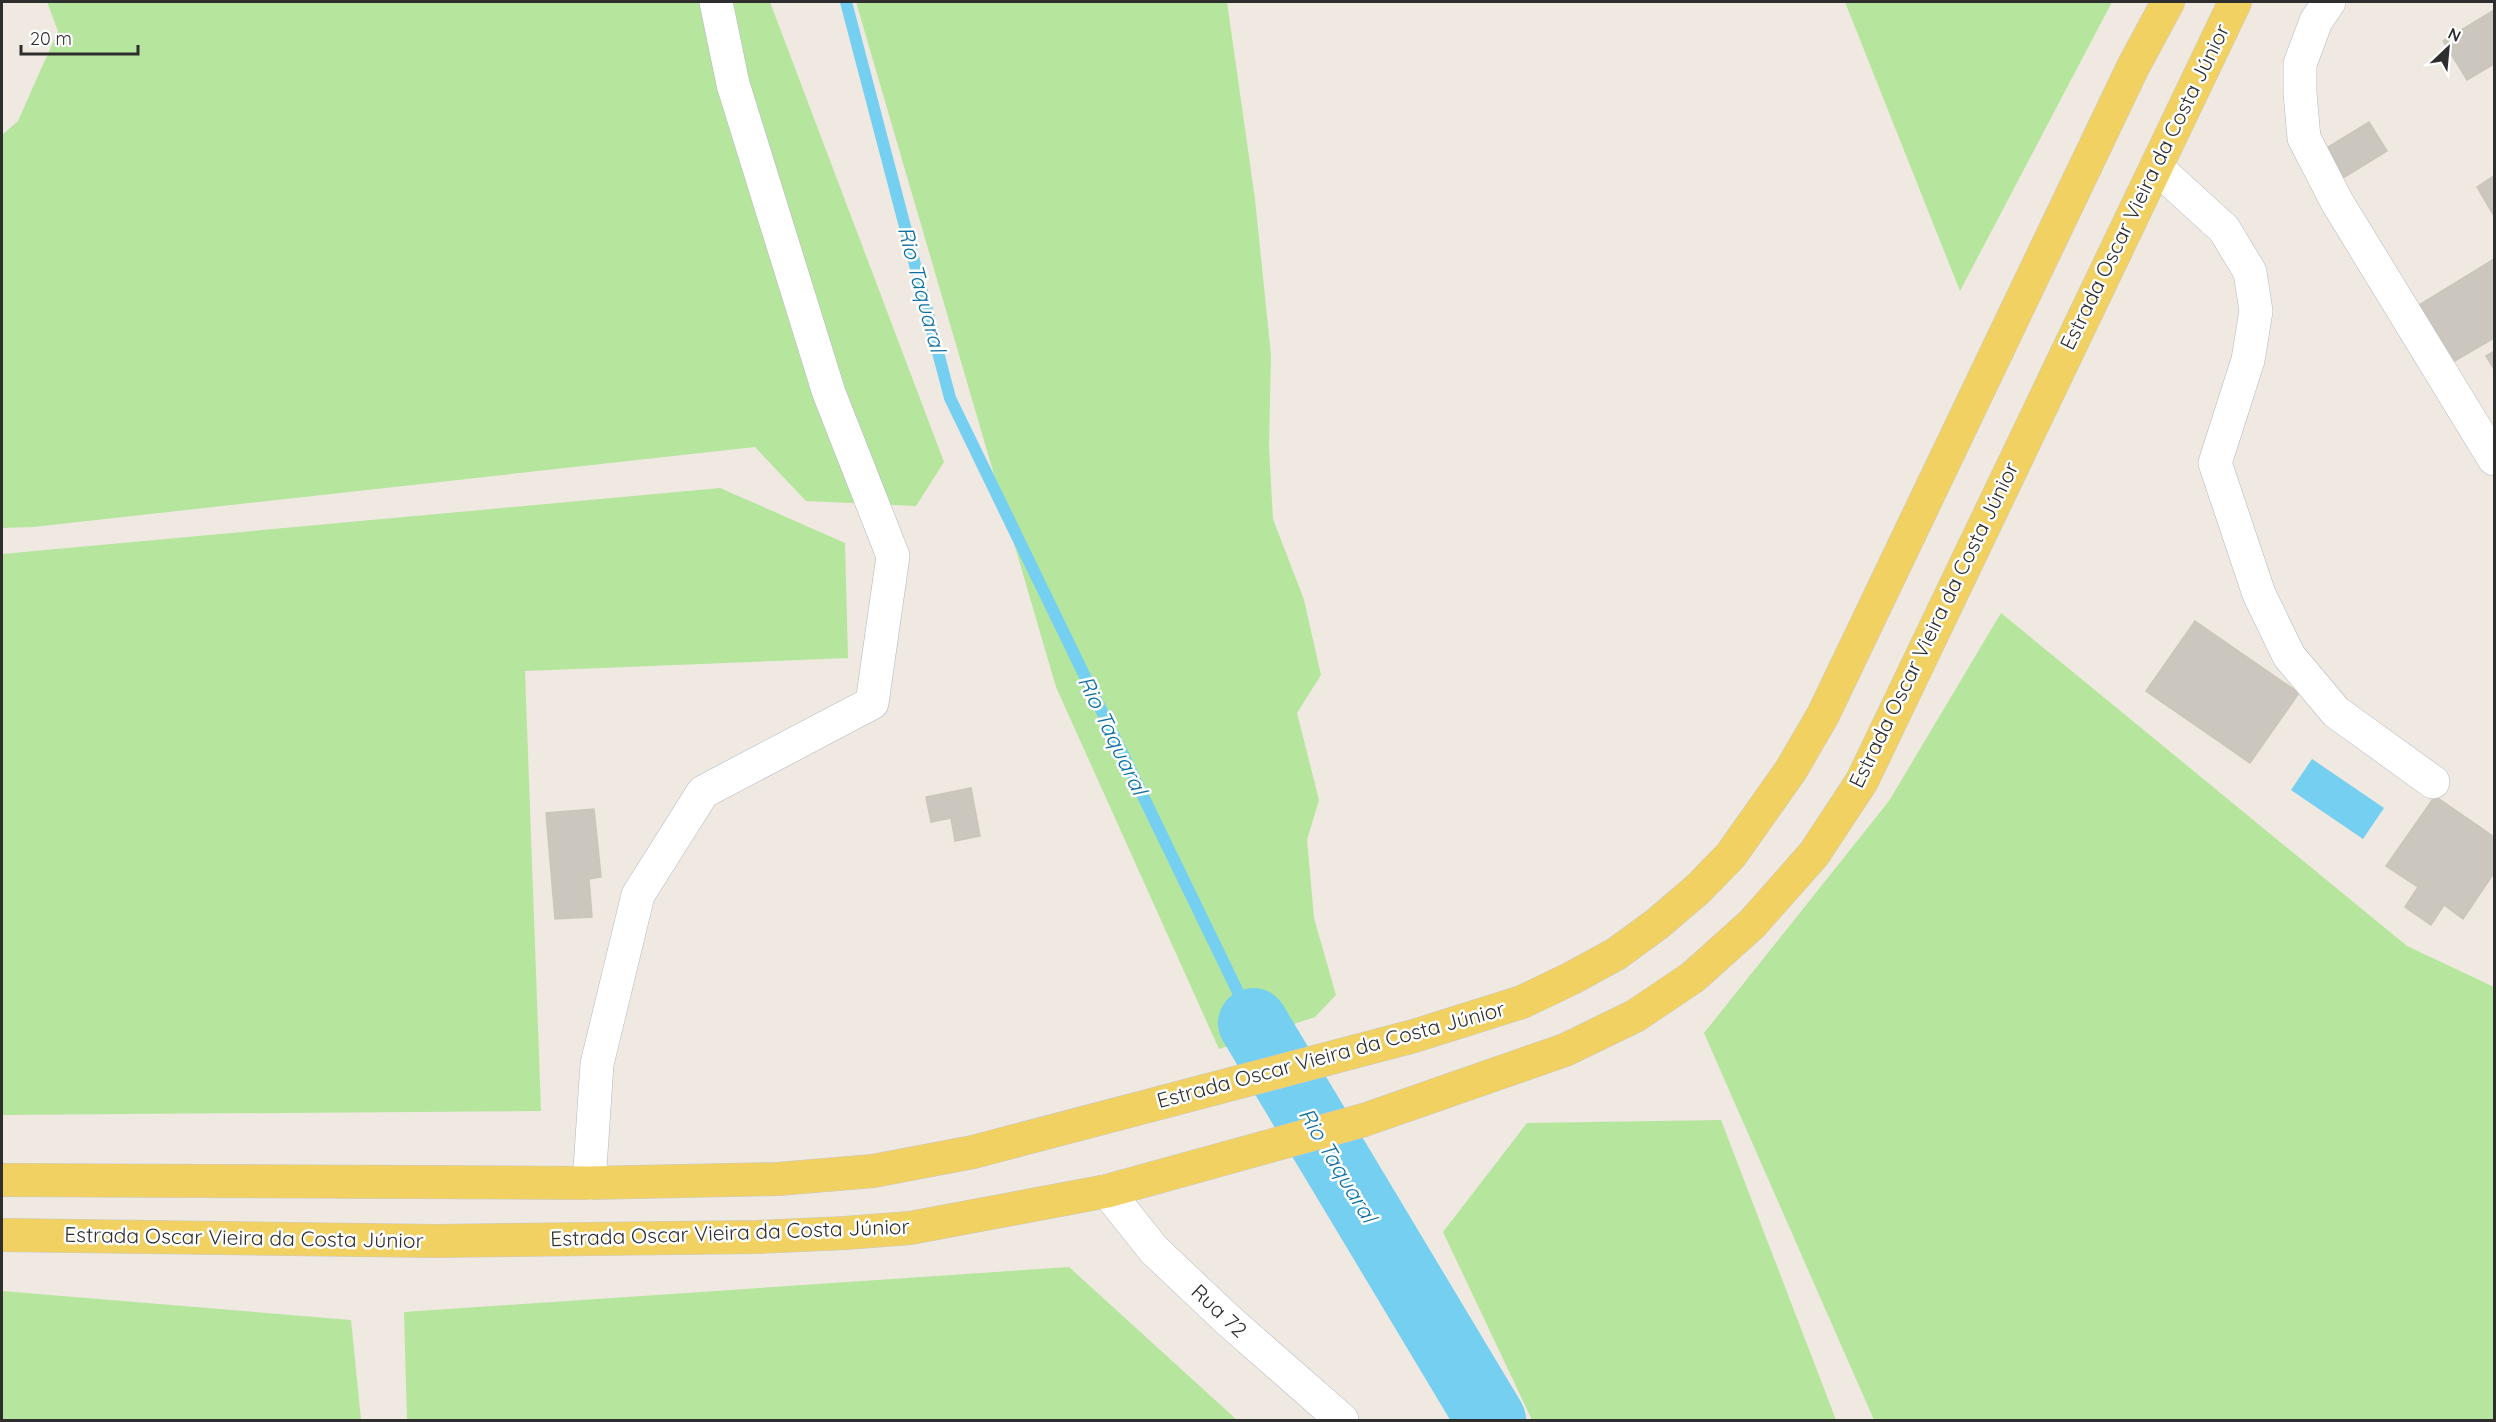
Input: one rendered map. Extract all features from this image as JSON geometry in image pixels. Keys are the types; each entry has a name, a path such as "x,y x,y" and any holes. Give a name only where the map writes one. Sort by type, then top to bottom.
{"main road":[{"name":"Estrada Oscar Vieira da Costa Júnior","path":"2,1180 589,1183 778,1179 873,1171 973,1152 1414,1036 1522,1002 1572,978 1616,954 1698,890 1731,855 1791,770 1823,715 2133,67 2168,2"},
{"name":"Estrada Oscar Vieira da Costa Júnior","path":"2,1235 436,1241 834,1234 910,1228 1107,1191 1364,1120 1565,1050 1635,1016 1694,977 1752,924 1814,854 1862,781 2235,2"}],"street":[{"path":"589,1183 597,1064 638,895 704,792 872,703 893,556 829,393 733,84 716,2"},
{"path":"2329,2 2316,21 2300,64 2304,138 2337,202 2494,459"},
{"path":"2156,167 2224,228 2250,272 2256,311 2248,360 2215,463 2259,594 2289,656 2336,712 2433,782"},
{"name":"Rua 72","path":"1107,1191 1154,1250 1228,1320 1342,1420"}],"green space":[{"path":"47,2 770,2 944,462 916,506 806,501 755,447 33,527 2,528 2,135 18,121 58,31"},
{"path":"856,2 1227,2 1255,199 1271,355 1269,447 1273,519 1304,600 1321,675 1297,713 1319,800 1307,840 1314,918 1336,995 1315,1017 1219,1049 1056,687"},
{"path":"1845,2 2112,2 1960,291"},
{"path":"720,488 845,543 848,658 525,671 541,1111 2,1115 2,554"},
{"path":"2001,613 2407,946 2494,987 2494,1420 1874,1420 1704,1033 1889,801"},
{"path":"1721,1120 1836,1420 1532,1420 1443,1232 1527,1123"},
{"path":"1069,1267 1237,1420 407,1420 404,1312"},
{"path":"2,1291 351,1320 361,1420 2,1420"}],"water":[{"path":"2312,759 2384,808 2363,839 2291,790"}],"building":[{"path":"2494,10 2494,64 2467,80 2443,41"},
{"path":"2369,122 2387,151 2343,178 2325,149"},
{"path":"2494,176 2494,216 2477,187"},
{"path":"2494,259 2494,338 2453,362 2419,305"},
{"path":"2494,351 2494,369 2486,356"},
{"path":"2195,621 2299,693 2250,763 2146,691"},
{"path":"971,788 980,836 955,841 951,818 931,822 926,797"},
{"path":"2435,796 2494,837 2494,873 2463,919 2444,905 2431,925 2405,907 2418,887 2386,866"},
{"path":"594,809 601,877 589,879 592,917 555,919 546,813"}],"waterway":[{"name":"Rio Taquaral","path":"846,2 950,398 1253,1023"},
{"name":"Rio Taquaral","path":"1253,1023 1491,1420"}]}
